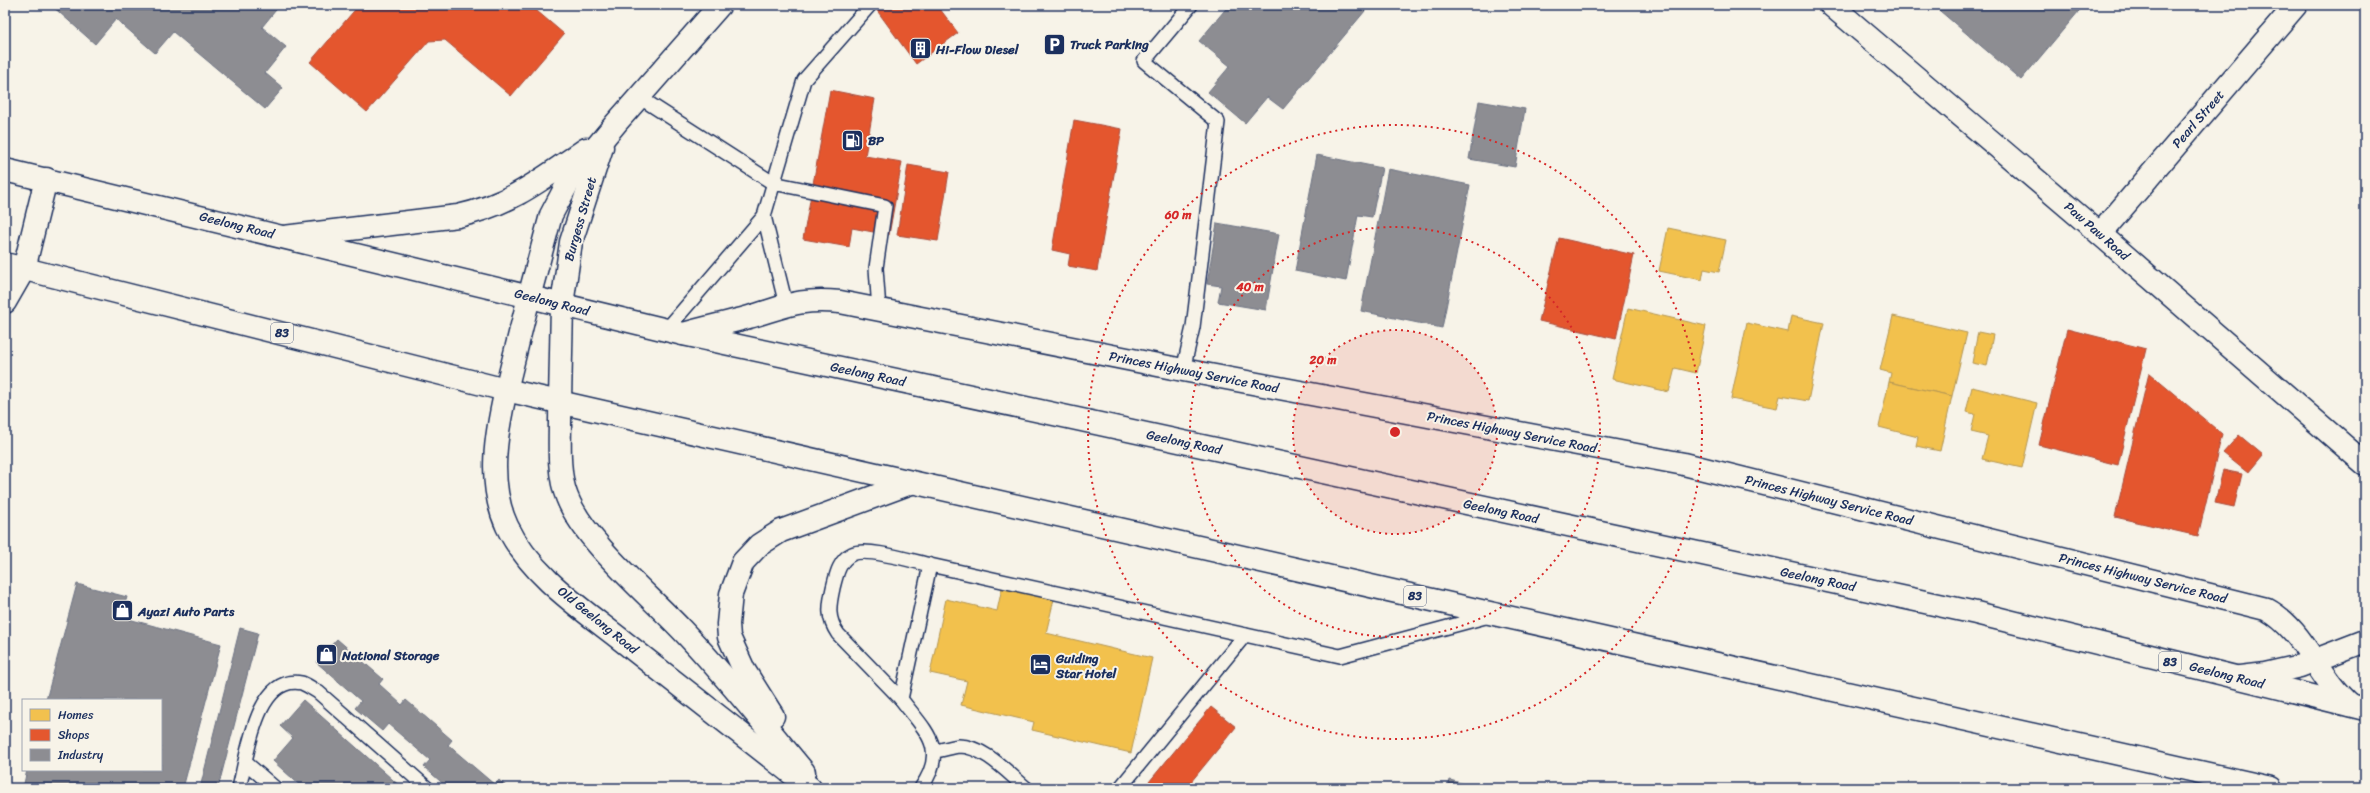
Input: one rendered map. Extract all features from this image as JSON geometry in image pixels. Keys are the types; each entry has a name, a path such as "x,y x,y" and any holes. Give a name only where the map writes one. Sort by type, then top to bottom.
{"main road":[{"name":"Burgess Street","path":"506,390 551,215 557,202 570,179 607,134 720,5"},
{"name":"Paw Paw Road","path":"1831,5 2100,234 2364,462"},
{"name":"Pearl Street","path":"2100,234 2296,5"},
{"name":"Burgess Street","path":"560,401 562,305 571,242 607,134"},
{"path":"284,237 458,216 485,210 528,189 607,134"},
{"name":"Geelong Road","path":"5,170 675,332 1976,613 2357,707"},
{"path":"5,302 15,266 46,179"},
{"name":"83","path":"15,266 506,390 560,401 912,483 2271,788"},
{"name":"Princes Highway Service Road","path":"675,332 742,319 786,305 822,300 1183,370 1684,464 2266,609 2288,624 2325,680 2357,707"},
{"name":"Old Geelong Road","path":"506,390 496,445 496,485 507,525 527,558 570,599 810,788"},
{"path":"560,401 562,475 567,496 578,517 597,543 711,662 819,788"},
{"path":"819,788 762,701 729,637 728,624 734,581 747,557 768,538 796,524 912,483"},
{"path":"2234,677 2284,671 2365,640"}],"lane":[{"path":"675,332 764,216 804,80 870,5"},
{"path":"1183,370 1193,327 1218,122 1144,61 1191,5"},
{"path":"640,97 773,183 886,206 876,268 879,310"},
{"path":"764,216 786,305"},
{"path":"921,788 934,763 935,751 928,734 901,699 838,634 830,623 830,600 836,574 843,561 852,554 865,552 930,565 1340,656 1494,614"},
{"path":"901,699 930,565"},
{"path":"1120,788 1245,635"},
{"path":"239,788 259,712 268,695 283,684 302,684 318,692 427,788"},
{"path":"935,751 960,746 976,750 992,760 1026,788"},
{"path":"246,763 274,788"}],"building: Homes":[{"path":"1668,228 1726,240 1719,272 1704,269 1702,280 1659,271"},
{"path":"1628,308 1706,326 1696,373 1675,368 1669,392 1612,379"},
{"path":"1791,316 1824,323 1808,401 1780,396 1777,408 1731,399 1747,323 1788,332"},
{"path":"1893,316 1967,333 1952,396 1889,382 1891,373 1880,370"},
{"path":"1978,332 1993,335 1987,366 1972,363"},
{"path":"1889,382 1952,396 1940,451 1916,446 1918,437 1879,427"},
{"path":"1972,387 2037,403 2022,468 1982,459 1988,436 1971,432 1975,414 1966,412"},
{"name":"Guiding Star Hotel","path":"1003,583 1055,595 1046,633 1152,658 1131,753 1032,730 1034,722 961,705 967,681 930,673 946,599 997,611"}],"building: Shops":[{"path":"359,5 530,5 564,34 511,96 445,40 429,41 367,112 310,62"},
{"name":"Hi-Flow Diesel","path":"873,5 937,5 958,33 916,64"},
{"path":"830,90 875,99 865,156 902,162 889,235 852,228 849,247 803,239"},
{"path":"1074,120 1122,129 1097,271 1068,266 1070,254 1052,250"},
{"path":"908,165 949,172 938,241 897,235"},
{"path":"1559,238 1634,255 1616,339 1539,321"},
{"path":"2067,329 2146,349 2118,465 2039,445"},
{"path":"2149,373 2222,434 2198,536 2115,517"},
{"path":"2239,435 2263,455 2248,473 2223,453"},
{"path":"2223,470 2242,474 2234,507 2215,503"},
{"path":"1211,707 1236,727 1186,788 1144,788"}],"building: Industry":[{"path":"51,5 280,5 262,27 286,47 265,73 283,88 265,109 173,32 155,53 116,19 95,44"},
{"path":"1229,5 1370,5 1283,109 1267,97 1245,123 1208,92 1230,66 1199,41"},
{"path":"1933,5 2084,5 2021,80"},
{"path":"1479,101 1525,109 1515,167 1469,159"},
{"path":"1317,155 1382,168 1372,217 1358,215 1346,281 1295,271"},
{"path":"1388,169 1470,185 1442,328 1361,311"},
{"path":"1217,223 1279,234 1266,310 1218,302 1221,286 1207,284"},
{"path":"77,584 127,597 121,617 221,644 183,788 23,788 27,771 162,771 162,699 46,699"},
{"path":"240,628 258,633 218,788 200,788"},
{"path":"337,639 383,679 379,684 402,705 406,700 452,740 448,745 495,785 499,780 508,788 448,788 424,767 430,760 388,724 382,731 355,708 361,701 316,662"},
{"path":"303,700 402,788 303,788 273,761 293,738 280,726"},
{"path":"1450,780 1478,788 1448,788"}],"place":[{"name":"Truck Parking","path":"1054,44"},
{"name":"Hi-Flow Diesel","path":"921,49"},
{"name":"BP","path":"852,140"},
{"name":"Ayazi Auto Parts","path":"123,611"},
{"name":"National Storage","path":"326,655"},
{"name":"Guiding Star Hotel","path":"1041,665"}]}
